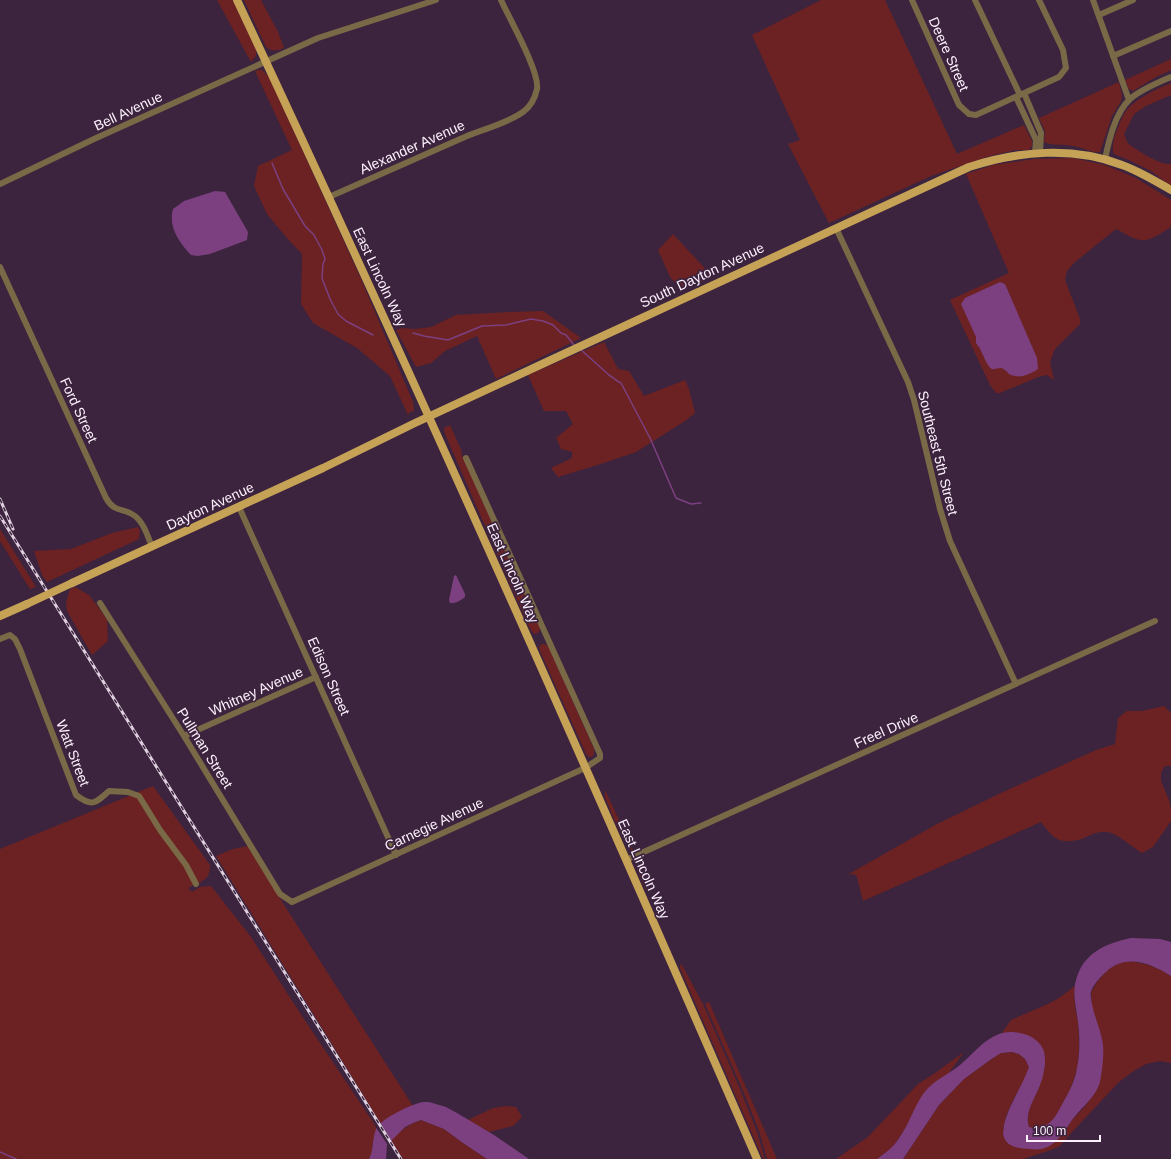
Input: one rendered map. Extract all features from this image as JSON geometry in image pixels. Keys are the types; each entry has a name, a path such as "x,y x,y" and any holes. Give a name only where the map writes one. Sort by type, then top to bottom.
{"main road":[{"name":"East Lincoln Way","path":"237,0 430,417 757,1159"},
{"path":"1038,153 1087,155 1105,159 1123,165 1151,178 1171,190"},
{"name":"South Dayton Avenue","path":"430,417 932,183 987,161 1002,157 1038,153"},
{"name":"Dayton Avenue","path":"0,616 239,507 430,417"}],"street":[{"name":"Bell Avenue","path":"0,184 318,38 436,0"},
{"name":"Alexander Avenue","path":"329,197 478,131 507,122 528,108 535,95 537,82 531,62 501,0"},
{"name":"Deere Street","path":"912,0 959,105 969,114 976,116 1020,95"},
{"path":"975,0 1020,95 1036,140 1038,153"},
{"path":"1020,95 1059,77 1066,68 1063,50 1040,0"},
{"path":"1094,0 1129,100"},
{"path":"1099,15 1133,0"},
{"path":"1114,56 1171,31"},
{"path":"1105,159 1112,130 1120,112 1129,100 1144,89 1171,77"},
{"name":"Southeast 5th Street","path":"836,228 908,382 918,414 940,509 950,541 1016,684"},
{"name":"Ford Street","path":"0,267 106,498 113,507 133,514 137,517 152,547"},
{"name":"Carnegie Avenue","path":"292,902 585,768 600,758 600,754 466,458"},
{"name":"Edison Street","path":"239,507 396,855"},
{"name":"Pullman Street","path":"100,603 184,736 280,894 292,902"},
{"name":"Freel Drive","path":"626,860 1155,621"},
{"name":"Watt Street","path":"0,639 10,635 12,636 20,649 76,795 86,802 92,803 99,800 109,791 128,792 139,796 160,830 186,865 196,884"},
{"name":"Whitney Avenue","path":"184,736 316,677"}],"shaded area":[{"path":"217,0 233,0 256,50 256,56 251,62"},
{"path":"244,0 261,0 278,32 284,48 279,50 271,50 266,47"},
{"path":"821,0 885,0 957,154 1024,125 1032,141 1032,146 1029,150 1015,150 990,156 931,176 829,223 788,144 800,140 752,35"},
{"path":"1171,59 1171,70 1154,78 1133,91 1129,89 1125,80"},
{"path":"262,70 269,77 361,279 413,402 414,411 410,412 408,415 390,376 357,348 313,323 301,304 302,254 267,214 254,186 258,166 292,150 255,71"},
{"path":"1119,82 1122,96 1121,101 1112,116 1100,152 1093,152 1069,145 1044,142 1045,131 1039,118"},
{"path":"1171,83 1171,95 1146,106 1134,114 1124,134 1127,142 1131,146 1145,155 1166,164 1171,164 1171,186 1151,171 1114,154 1113,142 1122,118 1130,106 1153,91"},
{"path":"1073,158 1105,165 1136,178 1171,200 1171,227 1159,235 1146,240 1138,240 1116,229 1075,262 1067,271 1065,280 1080,319 1080,324 1055,349 1050,362 1054,380 1047,375 1038,377 1000,393 996,393 990,385 950,300 1009,273 966,174 993,165 1034,159"},
{"path":"215,191 225,192 248,232 247,240 210,254 198,256 191,255 182,245 173,228 173,209 184,201"},
{"path":"673,234 713,277 682,290 670,277 658,250"},
{"path":"1000,282 1005,284 1037,358 1038,369 1032,373 1015,376 1001,368 992,369 989,367 976,343 976,337 961,304 965,298"},
{"path":"543,311 581,338 496,379 477,336 445,351 431,363 416,367 396,330 402,328 415,329 431,327 456,315"},
{"path":"604,342 618,369 629,371 644,396 685,380 689,389 695,413 636,452 558,477 551,468 572,458 572,452 561,449 556,438 573,424 566,411 544,411 528,375"},
{"path":"450,425 462,452 461,453 540,628 539,632 536,634 533,633 529,627 445,434 444,428"},
{"path":"138,527 140,531 139,539 47,582 42,575 34,551 71,549 112,533"},
{"path":"0,529 36,587 30,589 0,541"},
{"path":"456,575 465,597 458,602 450,603 449,600 454,576"},
{"path":"75,587 89,595 107,619 108,641 92,655 67,611 66,602 70,589"},
{"path":"542,644 548,646 594,749 594,754 592,757 589,757 586,754 540,651 539,647"},
{"path":"1164,706 1171,713 1171,766 1165,766 1161,773 1161,781 1169,800 1171,821 1153,847 1142,853 1120,838 1107,832 1096,833 1082,839 1071,841 1057,839 1041,822 863,901 857,877 854,874 847,875 937,824 1096,750 1115,744 1118,718 1127,711 1142,711"},
{"path":"153,786 210,865 210,871 206,878 188,888 192,892 200,887 211,886 251,937 377,1128 373,1142 372,1154 369,1159 0,1159 0,849"},
{"path":"605,790 634,852 626,843 618,827 605,797"},
{"path":"248,846 413,1106 404,1109 381,1124 216,856 233,849"},
{"path":"637,860 651,892 645,888 636,867"},
{"path":"1131,938 1160,939 1171,942 1171,976 1148,964 1139,962 1123,962 1105,973 1095,984 1091,994 1092,1004 1103,1045 1103,1064 1100,1082 1091,1099 1054,1143 1044,1148 1026,1149 1017,1148 1010,1145 1005,1139 1003,1133 1006,1117 1029,1067 1025,1059 1019,1054 1012,1052 1001,1053 964,1079 939,1105 903,1159 877,1159 898,1140 924,1092 928,1088 960,1065 981,1045 996,1035 1004,1033 1013,1032 1027,1035 1042,1046 1045,1054 1043,1074 1029,1111 1028,1121 1029,1127 1034,1128 1043,1127 1051,1122 1070,1090 1077,1068 1079,1057 1079,1028 1074,992 1078,974 1087,959 1099,949 1114,942"},
{"path":"1129,961 1151,966 1171,976 1171,1063 1160,1061 1146,1064 1132,1072 1119,1082 1060,1146 1051,1150 1023,1159 903,1159 939,1105 964,1079 1001,1053 1011,1052 1019,1054 1025,1059 1029,1067 1025,1080 1015,1096 1006,1116 1003,1134 1007,1142 1055,1142 1065,1131 1071,1121 1087,1104 1099,1083 1103,1046 1092,1007 1091,992 1107,970 1118,963"},
{"path":"681,963 703,1004 740,1089 757,1132 765,1159 763,1159 680,968"},
{"path":"1075,986 1074,991 1079,1046 1078,1064 1075,1075 1066,1097 1053,1120 1042,1128 1029,1127 1029,1111 1040,1085 1015,1032 1002,1033 1011,1020 1048,1004"},
{"path":"709,1002 777,1159 767,1159 759,1131 746,1098 705,1004"},
{"path":"964,1052 948,1074 936,1082 893,1147 877,1159 836,1159 868,1137 918,1084"},
{"path":"424,1102 446,1107 494,1135 529,1159 487,1159 444,1129 421,1120 405,1127 387,1145 386,1159 369,1159 372,1152 376,1129 379,1125 397,1112 412,1105"},
{"path":"506,1106 516,1107 522,1117 513,1126 489,1132 468,1120 493,1108"},
{"path":"421,1120 444,1129 487,1159 403,1159 391,1140 405,1128"}],"pier":[{"path":"380,1122 392,1142 389,1147 375,1126"}],"waterway":[{"path":"272,163 283,189 305,226 314,235 322,250 325,259 322,278 330,299 338,314 346,321 373,335"},
{"path":"413,333 448,340 482,326 506,325 531,319 543,321 553,325 561,333 566,335 574,345"},
{"path":"580,349 609,375 621,383 650,438 676,498 691,504 701,503"},
{"path":"0,1152 16,1159"}],"railway":[{"path":"0,499 13,529"},
{"path":"0,516 401,1159"}]}
